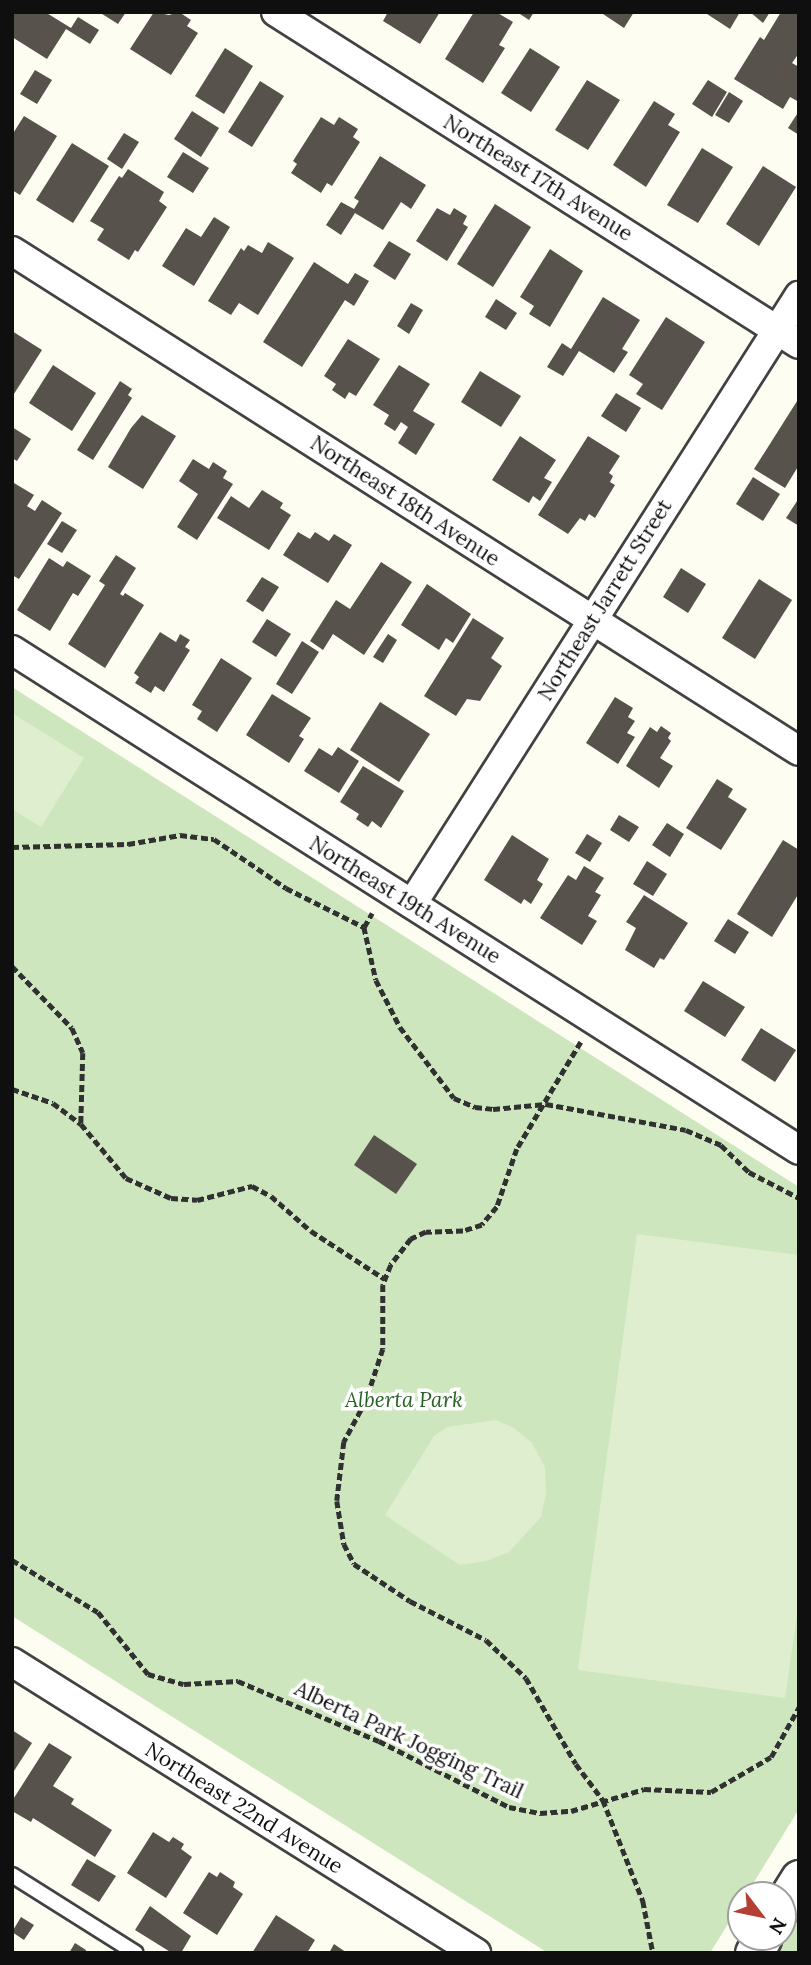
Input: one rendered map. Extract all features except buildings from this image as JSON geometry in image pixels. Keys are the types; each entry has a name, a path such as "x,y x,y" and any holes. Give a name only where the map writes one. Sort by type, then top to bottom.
{"street":[{"name":"Northeast 17th Avenue","path":"276,12 788,337"},
{"name":"Northeast 18th Avenue","path":"12,251 799,751"},
{"name":"Northeast Jarrett Street","path":"412,904 593,621 788,337 799,296"},
{"name":"Northeast 19th Avenue","path":"12,650 799,1150"},
{"name":"Northeast 22nd Avenue","path":"12,1662 476,1953"}],"lane":[{"path":"12,1875 136,1953"}],"path":[{"path":"12,847 128,844 180,835 214,839 286,888 364,927 376,980 400,1027 454,1098 475,1107 492,1109 546,1104 686,1130 721,1145 748,1172 799,1198"},
{"path":"12,966 46,998 72,1028 78,1041 84,1063 81,1124"},
{"path":"594,1020 517,1149 497,1207 482,1225 463,1231 426,1232 411,1240 391,1265 386,1279 383,1349 366,1401 344,1442 337,1501 344,1545 354,1564 410,1601 485,1640 526,1678 576,1764 603,1800 643,1901 653,1953"},
{"path":"12,1088 53,1103 81,1124 126,1178 171,1198 197,1200 251,1186 271,1196 311,1231 386,1279"},
{"name":"Alberta Park Jogging Trail","path":"12,1560 98,1612 148,1674 202,1685 238,1681 379,1741 509,1807 540,1813 571,1811 644,1790 711,1792 771,1757 799,1707"}],"green space":[{"name":"Alberta Park","path":"12,687 799,1187 799,1809 755,1881 727,1881 727,1926 710,1953 548,1953 12,1616"},
{"path":"12,713 84,758 41,827 12,809"},
{"path":"637,1234 799,1255 799,1601 785,1698 578,1670"},
{"path":"496,1420 514,1428 532,1443 545,1467 546,1493 541,1517 509,1552 486,1561 460,1565 385,1515 434,1436 447,1427"},
{"path":"799,1903 799,1953 767,1953 797,1951"}]}
